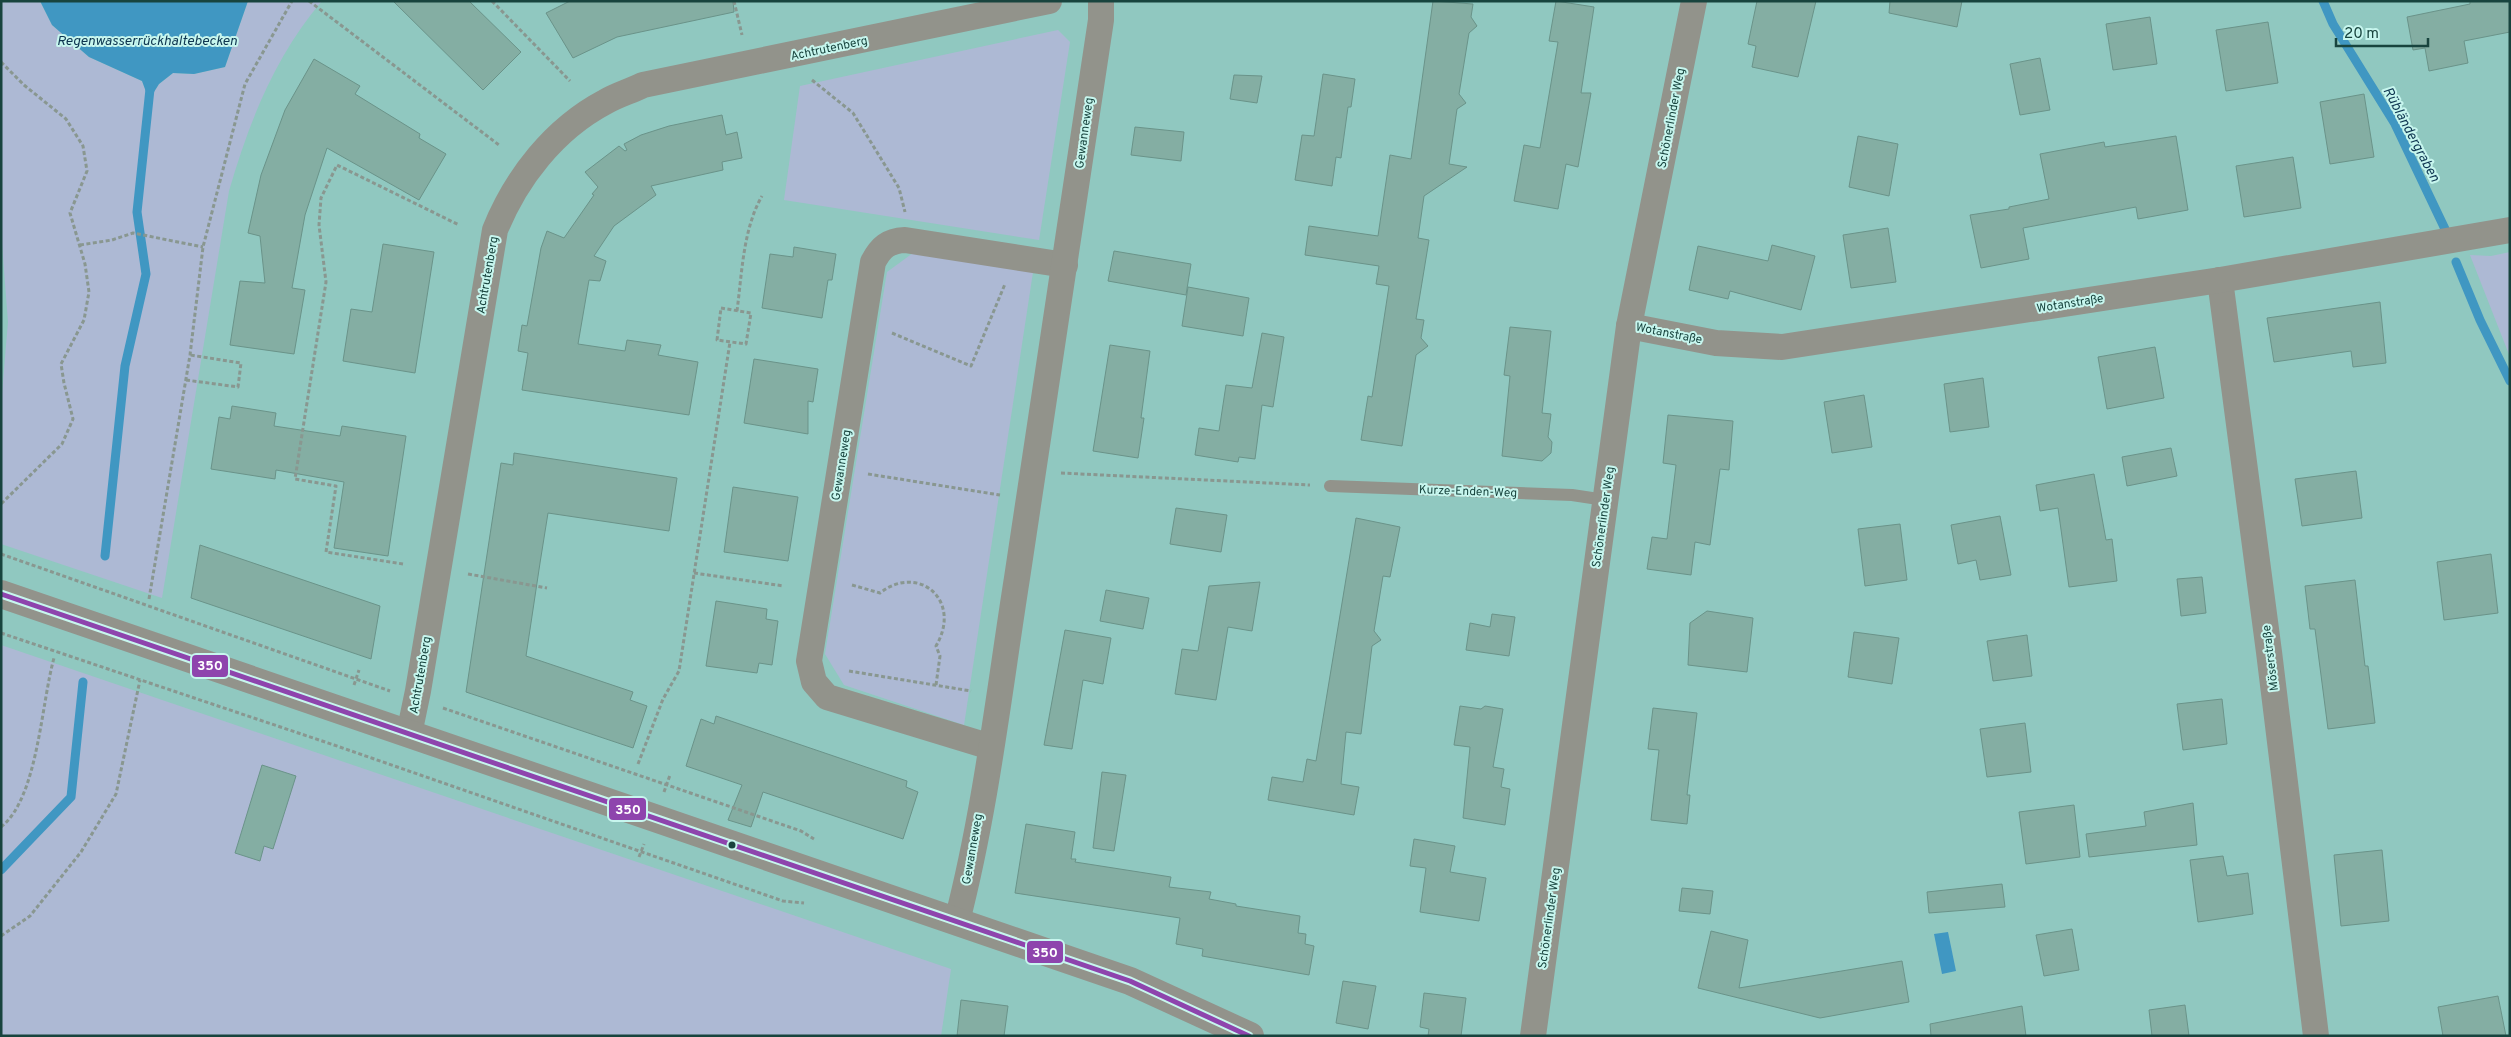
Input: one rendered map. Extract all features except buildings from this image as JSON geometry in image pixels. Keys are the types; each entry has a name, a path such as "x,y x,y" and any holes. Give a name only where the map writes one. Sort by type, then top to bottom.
{"street":[{"name":"Achtrutenberg","path":"409,734 418,691 495,230 507,200 528,168 568,127 604,102 644,85 1049,1"},
{"name":"Gewanneweg","path":"957,921 964,893 990,746 1033,472 1101,20 1101,1"},
{"name":"Schönerlinder Weg","path":"1533,1036 1629,326 1694,1"},
{"name":"Wotanstraße","path":"1629,326 1716,343 1782,347 2220,280 2510,230"},
{"name":"Gewanneweg","path":"990,746 827,697 814,682 809,661 873,262 880,249 888,243 905,240 1065,265"},
{"name":"Möserstraße","path":"2220,280 2269,652 2316,1036"},
{"path":"1,594 1130,981 1250,1036"}],"lane":[{"name":"Kurze-Enden-Weg","path":"1330,486 1572,495 1605,500"}],"path":[{"path":"149,599 190,354 203,247 245,84 292,1"},
{"path":"309,1 499,145"},
{"path":"492,1 570,81"},
{"path":"734,1 741,29"},
{"path":"1,62 24,85 66,120 83,146 87,171 70,213 80,245 89,292 84,320 61,364 73,420 62,444 1,504"},
{"path":"812,80 854,113 879,153 899,188 905,215 905,240"},
{"path":"403,564 326,552 336,486 295,479 326,282 319,225 321,198 337,165 459,225"},
{"path":"737,311 749,229 754,210 762,196"},
{"path":"80,245 112,240 133,233 203,247"},
{"path":"996,282 1015,285"},
{"path":"892,333 971,366 1005,284"},
{"path":"721,308 751,313 746,344 730,342 717,340 721,308"},
{"path":"890,342 894,324"},
{"path":"638,764 662,699 679,671 730,342"},
{"path":"186,380 238,387 241,363 190,354"},
{"path":"868,483 871,465"},
{"path":"840,470 1004,496"},
{"path":"1033,472 1330,486"},
{"path":"1,554 391,691"},
{"path":"694,573 784,586"},
{"path":"468,574 547,588"},
{"path":"851,595 854,576"},
{"path":"852,585 880,593 890,585 905,582 920,584 932,590 942,603 946,615 945,626 936,646 940,656 936,685"},
{"path":"1,633 783,901 813,903"},
{"path":"1,827 18,806 31,778 54,658"},
{"path":"840,670 974,692"},
{"path":"1,936 30,916 81,852 116,794 140,680"}],"shaded area":[{"path":"1,1 40,1 52,25 89,57 142,81 149,99 159,84 173,73 194,74 225,67 248,1 322,1 290,44 265,91 245,140 229,191 162,598 1,544 1,405 8,322 1,231"},
{"path":"1058,30 1070,42 1039,240 784,200 800,86"},
{"path":"2510,252 2510,357 2470,255 2491,256"},
{"path":"913,253 1033,272 964,725 844,685 825,654 887,272"},
{"path":"1,645 951,969 941,1036 1,1036"}],"water":[{"name":"Regenwasserrückhaltebecken","path":"40,1 248,1 225,67 194,74 173,73 159,84 149,100 142,81 89,57 52,25"},
{"path":"1948,932 1956,971 1942,974 1934,934"}],"waterway":[{"name":"Rübländergraben","path":"2323,1 2333,24 2395,124 2445,229"},
{"path":"105,556 125,366 146,274 137,212 150,89"},
{"name":"Rübländergraben","path":"2456,262 2480,320 2510,381"},
{"path":"1,870 71,797 83,682"}],"transit line":[{"name":"350","path":"1,594 1130,981 1249,1036"}]}
